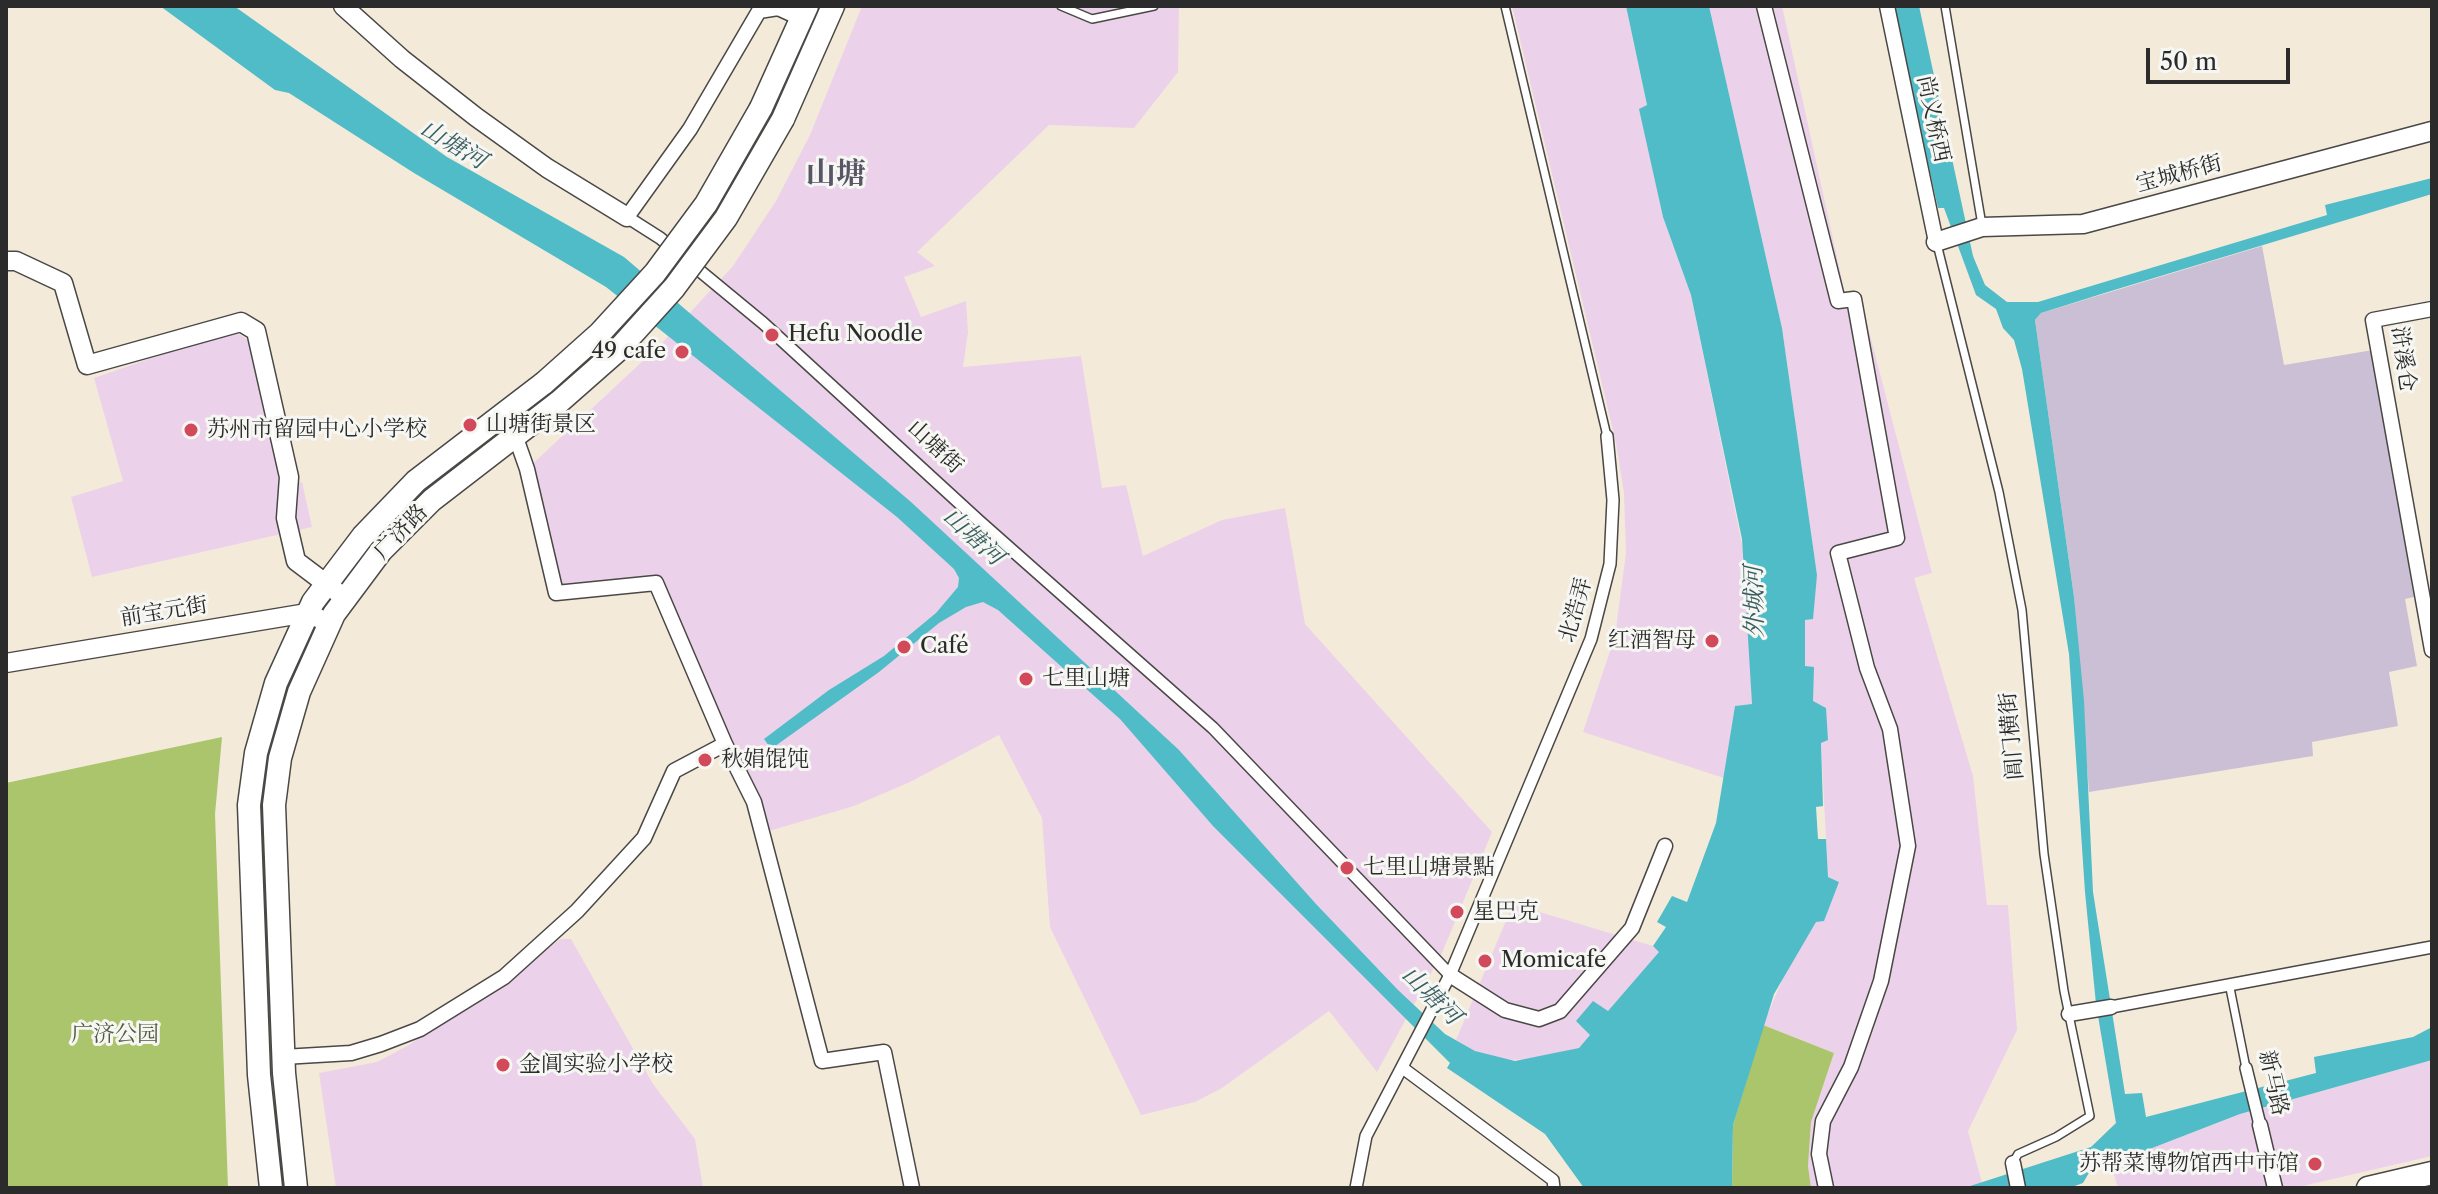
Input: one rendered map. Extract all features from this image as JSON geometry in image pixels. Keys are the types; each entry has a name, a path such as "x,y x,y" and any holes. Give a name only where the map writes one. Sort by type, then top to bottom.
{"main road":[{"name":"广济路","path":"296,1188 283,1057 274,794 290,718 329,623 381,551 425,506 559,402 617,351 674,288 726,218 783,119 833,6"},
{"name":"广济路","path":"271,1188 259,1075 249,805 253,764 267,711 307,613 363,536 409,488 544,383 600,333 655,273 713,193 761,108 804,12"},
{"path":"2368,1188 2432,1173"}],"street":[{"name":"山塘街","path":"343,6 402,59 476,117 547,168 660,238 763,323 979,521 1213,728 1450,975"},
{"path":"1764,6 1838,301 1854,299 1897,538 1838,553 1867,668 1890,729 1908,846 1881,981 1851,1067 1823,1121 1819,1154 1826,1188"},
{"name":"尚义桥西","path":"1887,6 1943,240"},
{"path":"627,217 690,129 759,11 778,8 804,12"},
{"name":"宝城桥街","path":"1943,240 1977,229 2083,224 2432,131"},
{"path":"9,259 63,283 87,365 241,322 256,331 289,477 286,518 296,561 345,598"},
{"name":"浒溪仓","path":"2432,309 2373,320 2432,648"},
{"path":"515,435 527,469 556,593 656,583 725,744 754,802 822,1061 884,1052 912,1188"},
{"name":"北浩弄","path":"1356,1188 1366,1136 1404,1069 1450,975 1591,639 1610,564 1613,500 1607,436"},
{"path":"307,613 329,623"},
{"name":"前宝元街","path":"6,663 307,613"},
{"path":"283,1057 351,1053 381,1044 420,1029 504,977 577,911 644,838 674,771 725,744"},
{"path":"1450,975 1505,1010 1539,1019 1560,1011 1632,928 1665,846"},
{"path":"2069,1014 2230,988 2432,947"},
{"name":"新马路","path":"2246,1068 2275,1188"},
{"path":"1404,1069 1553,1180 1554,1188"},
{"name":"阊门横街","path":"2013,1163 2018,1188"}],"lane":[{"path":"1061,6 1092,19 1154,6"},
{"name":"北浩弄","path":"1505,6 1607,436"},
{"path":"1945,6 1977,229"},
{"name":"阊门横街","path":"1943,240 2022,610 2044,854 2069,1014 2090,1116 2056,1137 2018,1154 2013,1163"},
{"name":"新马路","path":"2230,988 2246,1068"}],"shaded area":[{"name":"七里山塘","path":"862,6 1179,6 1178,72 1134,128 1049,125 917,252 935,266 904,277 921,317 966,301 968,332 963,367 1081,356 1102,488 1126,485 1143,556 1222,520 1285,508 1305,624 1492,832 1442,953 1377,1072 1329,1011 1222,1088 1195,1102 1141,1115 1050,927 1042,818 999,735 910,782 854,806 762,833 656,583 556,593 527,469 661,344 733,266 776,201 810,135"},
{"path":"1512,6 1626,6 1647,106 1640,109 1663,217 1691,295 1747,569 1752,704 1735,706 1724,778 1583,732 1615,636 1626,553 1624,493 1616,443"},
{"path":"1709,6 1782,6 1845,294 1859,293 1932,573 1914,578 1973,776 1987,905 2008,905 2017,1030 1968,1131 1982,1183 1964,1188 1811,1188 1808,1166 1811,1122 1834,1053 1763,1025 1786,971 1839,882 1828,877 1821,742 1805,667 1805,619 1817,575 1782,328"},
{"path":"2262,246 2284,365 2373,350 2418,596 2405,599 2417,666 2389,672 2398,726 2312,742 2313,756 2089,792 2074,597 2035,320 2041,313"},
{"name":"苏州市留园中心小学校","path":"233,330 254,344 286,486 302,482 312,527 92,577 71,497 123,481 94,378"},
{"path":"1513,904 1653,946 1660,951 1608,1011 1577,1022 1590,1035 1579,1048 1534,1059 1505,1060 1475,1051 1456,1040"},
{"name":"金阊实验小学校","path":"561,939 571,939 653,1084 695,1139 703,1188 336,1188 319,1073 377,1062 409,1045"},
{"path":"2432,1060 2432,1156 2294,1188 2118,1188 2111,1164 2240,1114"}],"green space":[{"name":"广济公园","path":"222,737 215,814 228,1188 6,1188 6,783"},
{"path":"1763,1025 1834,1053 1811,1122 1808,1166 1811,1188 1732,1188 1733,1125"}],"water":[{"name":"外城河","path":"160,6 234,6 447,157 624,257 911,502 1179,750 1316,904 1445,1034 1475,1051 1515,1061 1579,1048 1590,1035 1576,1021 1593,1001 1608,1011 1659,952 1653,946 1666,927 1657,922 1672,896 1687,902 1716,823 1735,706 1752,704 1742,539 1691,295 1663,217 1639,109 1647,105 1626,6 1709,6 1782,328 1817,575 1813,619 1805,620 1805,666 1814,667 1813,701 1826,708 1828,740 1821,743 1823,806 1816,807 1818,839 1826,839 1828,877 1839,882 1824,921 1816,922 1774,994 1733,1125 1732,1188 1584,1188 1545,1134 1447,1068 1450,1063 1213,826 1120,719 998,610 983,602 966,607 939,623 879,672 771,749 764,739 829,690 884,656 936,613 958,587 959,578 954,569 897,517 606,287 414,173 289,93 275,90"},
{"path":"1893,6 1919,6 1973,256 1985,285 2007,302 2038,302 2327,215 2325,205 2432,178 2432,194 2041,313 2035,320 2074,597 2084,701 2093,892 2125,1094 2142,1093 2146,1117 2316,1073 2314,1057 2413,1037 2432,1027 2432,1060 2240,1114 2111,1164 2093,1166 2083,1183 2069,1188 1964,1188 2091,1147 2116,1123 2096,1004 2069,654 2022,369 2014,340 2003,328 1996,309 1976,295 1944,208 1938,208"}],"place":[{"name":"Hefu Noodle","path":"772,335"},
{"name":"49 cafe","path":"682,352"},
{"name":"山塘街景区","path":"470,425"},
{"name":"苏州市留园中心小学校","path":"191,430"},
{"name":"红酒智母","path":"1712,641"},
{"name":"Café","path":"904,647"},
{"name":"七里山塘","path":"1026,679"},
{"name":"秋娟馄饨","path":"705,760"},
{"name":"七里山塘景點","path":"1347,868"},
{"name":"星巴克","path":"1457,912"},
{"name":"Momicafe","path":"1485,961"},
{"name":"金阊实验小学校","path":"503,1065"},
{"name":"苏帮菜博物馆西中市馆","path":"2315,1164"}],"district":[{"name":"山塘","path":"836,174"}],"water label":[{"name":"山塘河","path":"453,145"},
{"name":"山塘河","path":"973,537"},
{"name":"山塘河","path":"1431,996"}]}
